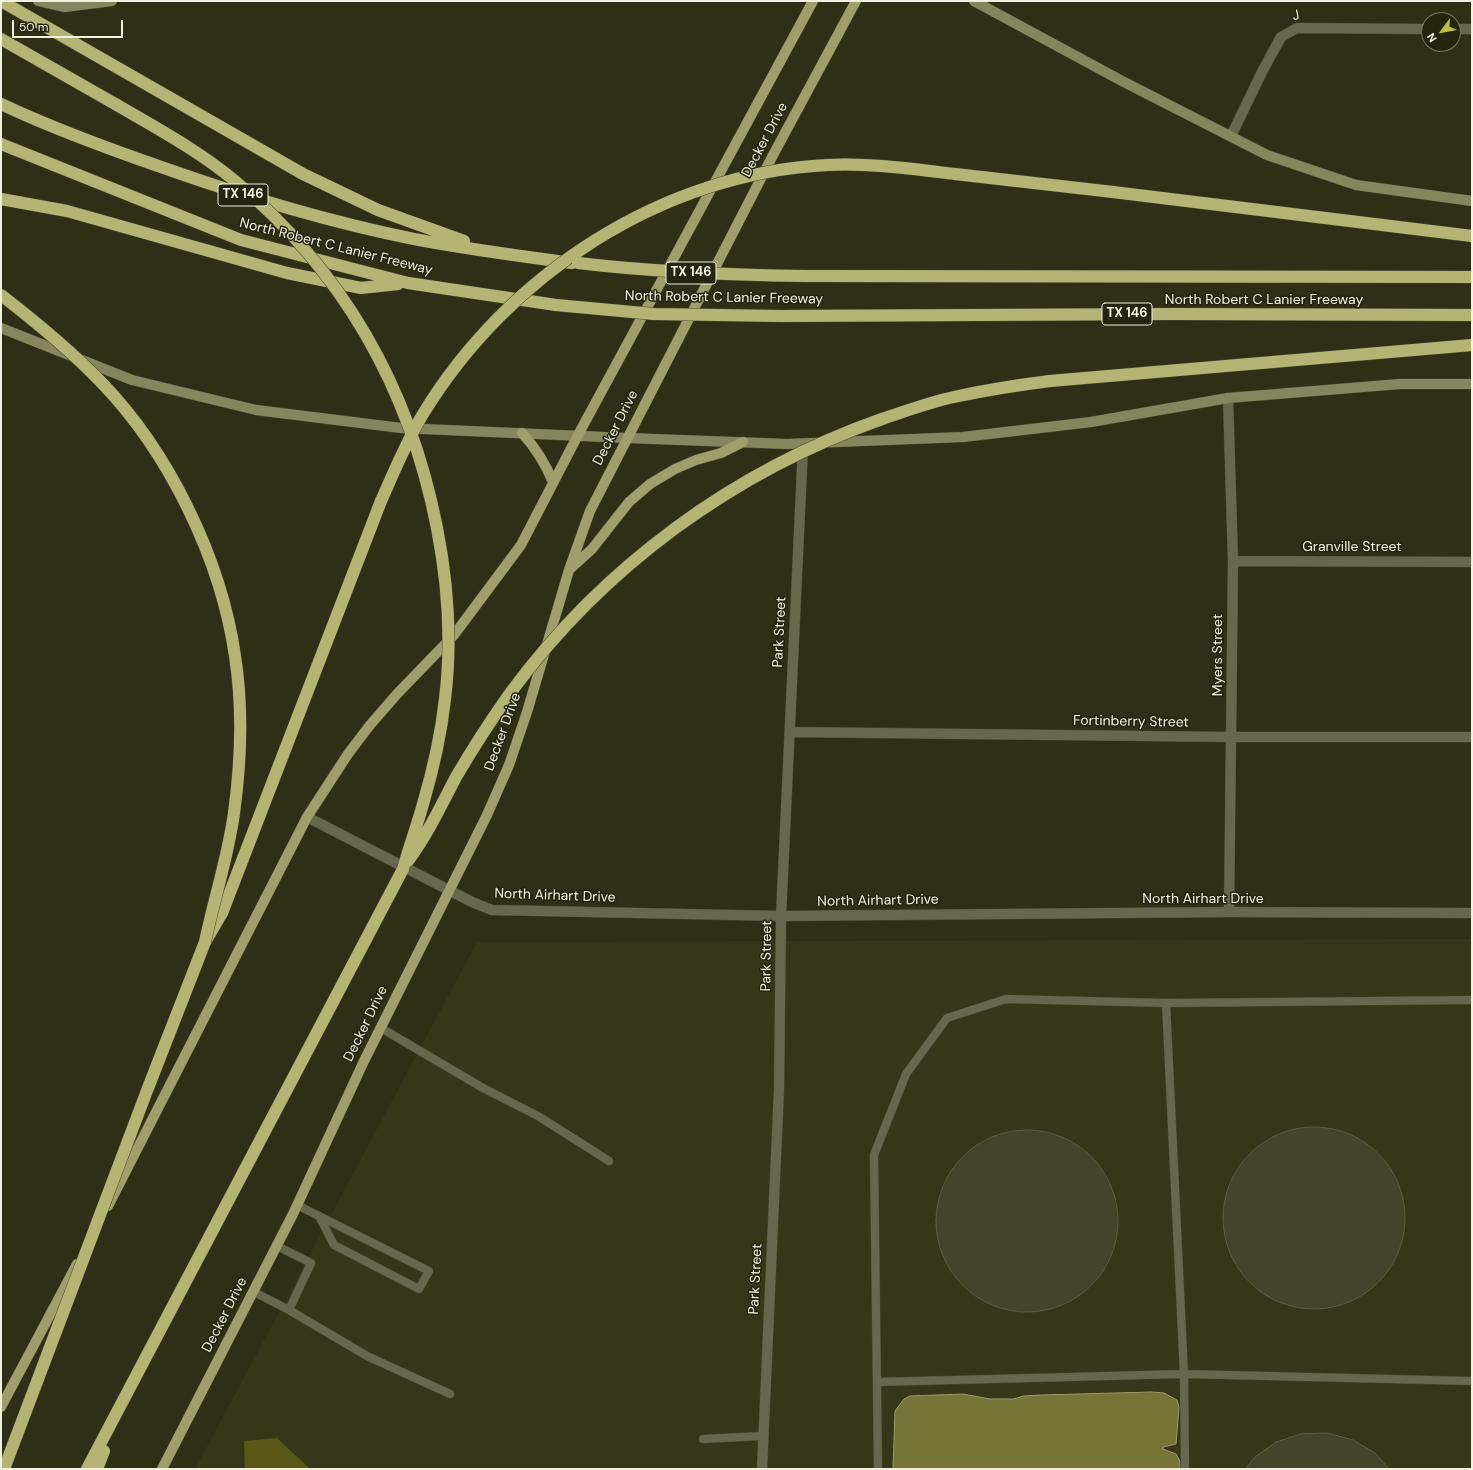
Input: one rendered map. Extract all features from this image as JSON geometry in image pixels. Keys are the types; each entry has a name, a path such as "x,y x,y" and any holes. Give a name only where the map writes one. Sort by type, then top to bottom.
{"highway":[{"path":"1,1 303,174 378,210 495,253"},
{"path":"1,39 195,152 234,181 262,206 290,233 335,289 376,352 399,399 418,452 430,492 443,558 449,657 440,738 430,781 403,869"},
{"name":"North Robert C Lanier Freeway","path":"1,104 100,146 218,188 277,206 414,238 495,253 578,264 635,270 727,275 1472,277"},
{"name":"North Robert C Lanier Freeway","path":"1,144 241,240 408,283 556,305 654,314 781,316 1174,314 1472,315"},
{"path":"205,942 222,913 401,456 423,414 456,366 488,328 524,293 589,244 630,220 687,194 722,183 790,169 828,165 888,167 1113,192 1472,236"},
{"path":"1,199 74,212 287,273 361,288 408,283"},
{"path":"1,295 45,330 101,383 131,418 165,466 194,523 212,569 227,617 236,656 240,746 234,812 228,850 205,942 4,1469"},
{"path":"87,1469 403,869 421,842 481,735 541,653 615,578 678,525 764,471 814,446 863,426 953,397 1050,381 1472,345"},
{"path":"97,1469 128,1391"}],"main road":[{"path":"38,1 64,7 112,1"},
{"name":"Decker Drive","path":"1,1407 138,1149 307,817 344,759 370,725 397,694 454,635 521,545 578,435 813,1"},
{"name":"Decker Drive","path":"162,1469 277,1246 364,1061 449,888 487,815 508,765 537,681 569,570 590,511 772,157 856,1"},
{"path":"974,1 1122,81 1267,155 1356,186 1472,201"},
{"path":"1,328 132,380 256,410 401,428 627,438 803,443 963,437 1091,422 1228,398 1400,384 1472,384"},
{"path":"522,433 536,447 554,482"},
{"path":"569,570 592,549 629,502 650,484 675,469 696,460 721,454 743,442"}],"street":[{"name":"J","path":"1231,136 1262,70 1281,37 1297,28 1421,29"},
{"path":"1461,29 1472,29"},
{"name":"Myers Street","path":"1228,398 1233,561 1229,912"},
{"name":"Park Street","path":"762,1469 762,1436 779,1090 781,916 803,443"},
{"name":"Granville Street","path":"1233,561 1472,562"},
{"name":"Fortinberry Street","path":"790,732 1232,737 1472,737"},
{"name":"North Airhart Drive","path":"307,817 449,888 472,902 492,910 781,916 1229,912 1472,913"}],"lane":[{"path":"878,1469 874,1155 906,1074 947,1018 1006,999 1166,1003 1472,1000"},
{"path":"1166,1003 1184,1374 1185,1469"},
{"path":"381,1028 483,1088 538,1116 609,1161"},
{"path":"297,1204 429,1270 419,1289 334,1245 319,1216"},
{"path":"277,1246 311,1263 290,1310"},
{"path":"254,1292 290,1310 367,1356 450,1394"},
{"path":"877,1382 1184,1374 1472,1381"},
{"path":"703,1439 762,1436"}],"shaded area":[{"path":"1472,939 1472,1469 195,1469 477,942"},
{"path":"1164,1393 1177,1400 1179,1407 1176,1444 1163,1447 1163,1449 1176,1454 1180,1461 1180,1469 893,1469 895,1411 904,1399 910,1396 963,1394 990,1399 1014,1399 1023,1396 1042,1395"},
{"path":"277,1438 310,1469 245,1469 244,1441"}],"building":[{"path":"1314,1127 1332,1129 1349,1134 1372,1148 1384,1160 1398,1183 1403,1200 1405,1218 1403,1236 1398,1253 1384,1276 1372,1288 1349,1302 1332,1307 1314,1309 1296,1307 1279,1302 1256,1288 1244,1276 1230,1253 1225,1236 1223,1218 1225,1200 1230,1183 1244,1160 1256,1148 1279,1134 1296,1129"},
{"path":"1027,1130 1045,1132 1062,1137 1085,1151 1097,1163 1111,1186 1116,1203 1118,1221 1116,1239 1111,1256 1097,1279 1085,1291 1062,1305 1045,1310 1027,1312 1009,1310 992,1305 969,1291 957,1279 943,1256 938,1239 936,1221 938,1203 943,1186 957,1163 969,1151 992,1137 1009,1132"},
{"path":"1327,1433 1353,1440 1375,1453 1389,1469 1245,1469 1255,1457 1276,1442 1301,1434"}]}
